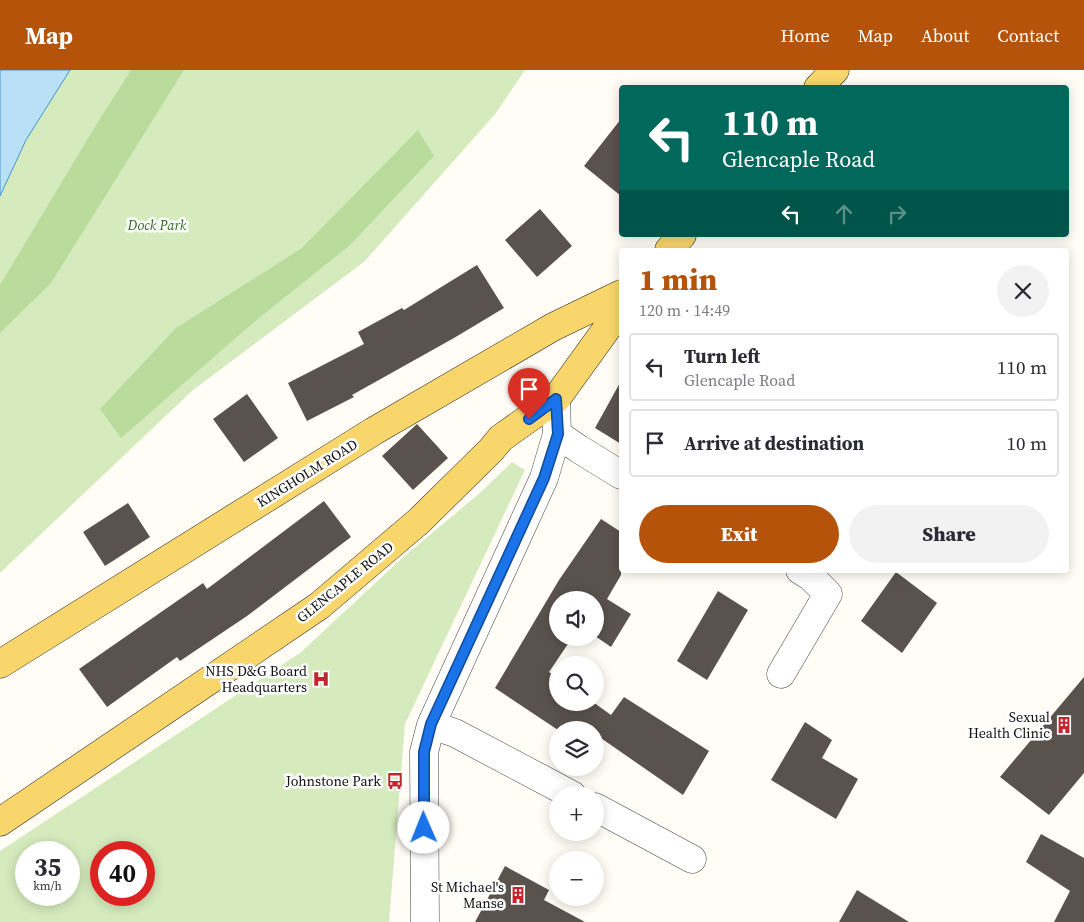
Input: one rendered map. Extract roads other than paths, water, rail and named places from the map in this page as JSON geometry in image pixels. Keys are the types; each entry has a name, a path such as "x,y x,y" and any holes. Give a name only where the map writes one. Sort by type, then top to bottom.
{"main road":[{"path":"821,85 835,70"},
{"path":"671,248 680,237"},
{"name":"KINGHOLM ROAD","path":"0,664 374,432 553,326 619,295"},
{"name":"GLENCAPLE ROAD","path":"0,822 320,606 419,521 502,438 556,399 619,312"}],"street":[{"path":"425,922 424,752 431,724 544,478 558,434 556,399"},
{"path":"558,434 619,473"},
{"path":"781,674 828,594 805,573"},
{"path":"431,724 455,733 555,786"},
{"path":"604,812 692,859"}],"water":[{"path":"0,70 70,70 26,140 0,196"}],"place":[{"name":"NHS D&G Board Headquarters","path":"321,679"},
{"name":"Sexual Health Clinic","path":"1064,725"},
{"name":"Johnstone Park","path":"395,781"},
{"name":"St Michael's Manse","path":"518,895"}],"park label":[{"name":"Dock Park","path":"157,225"}]}
